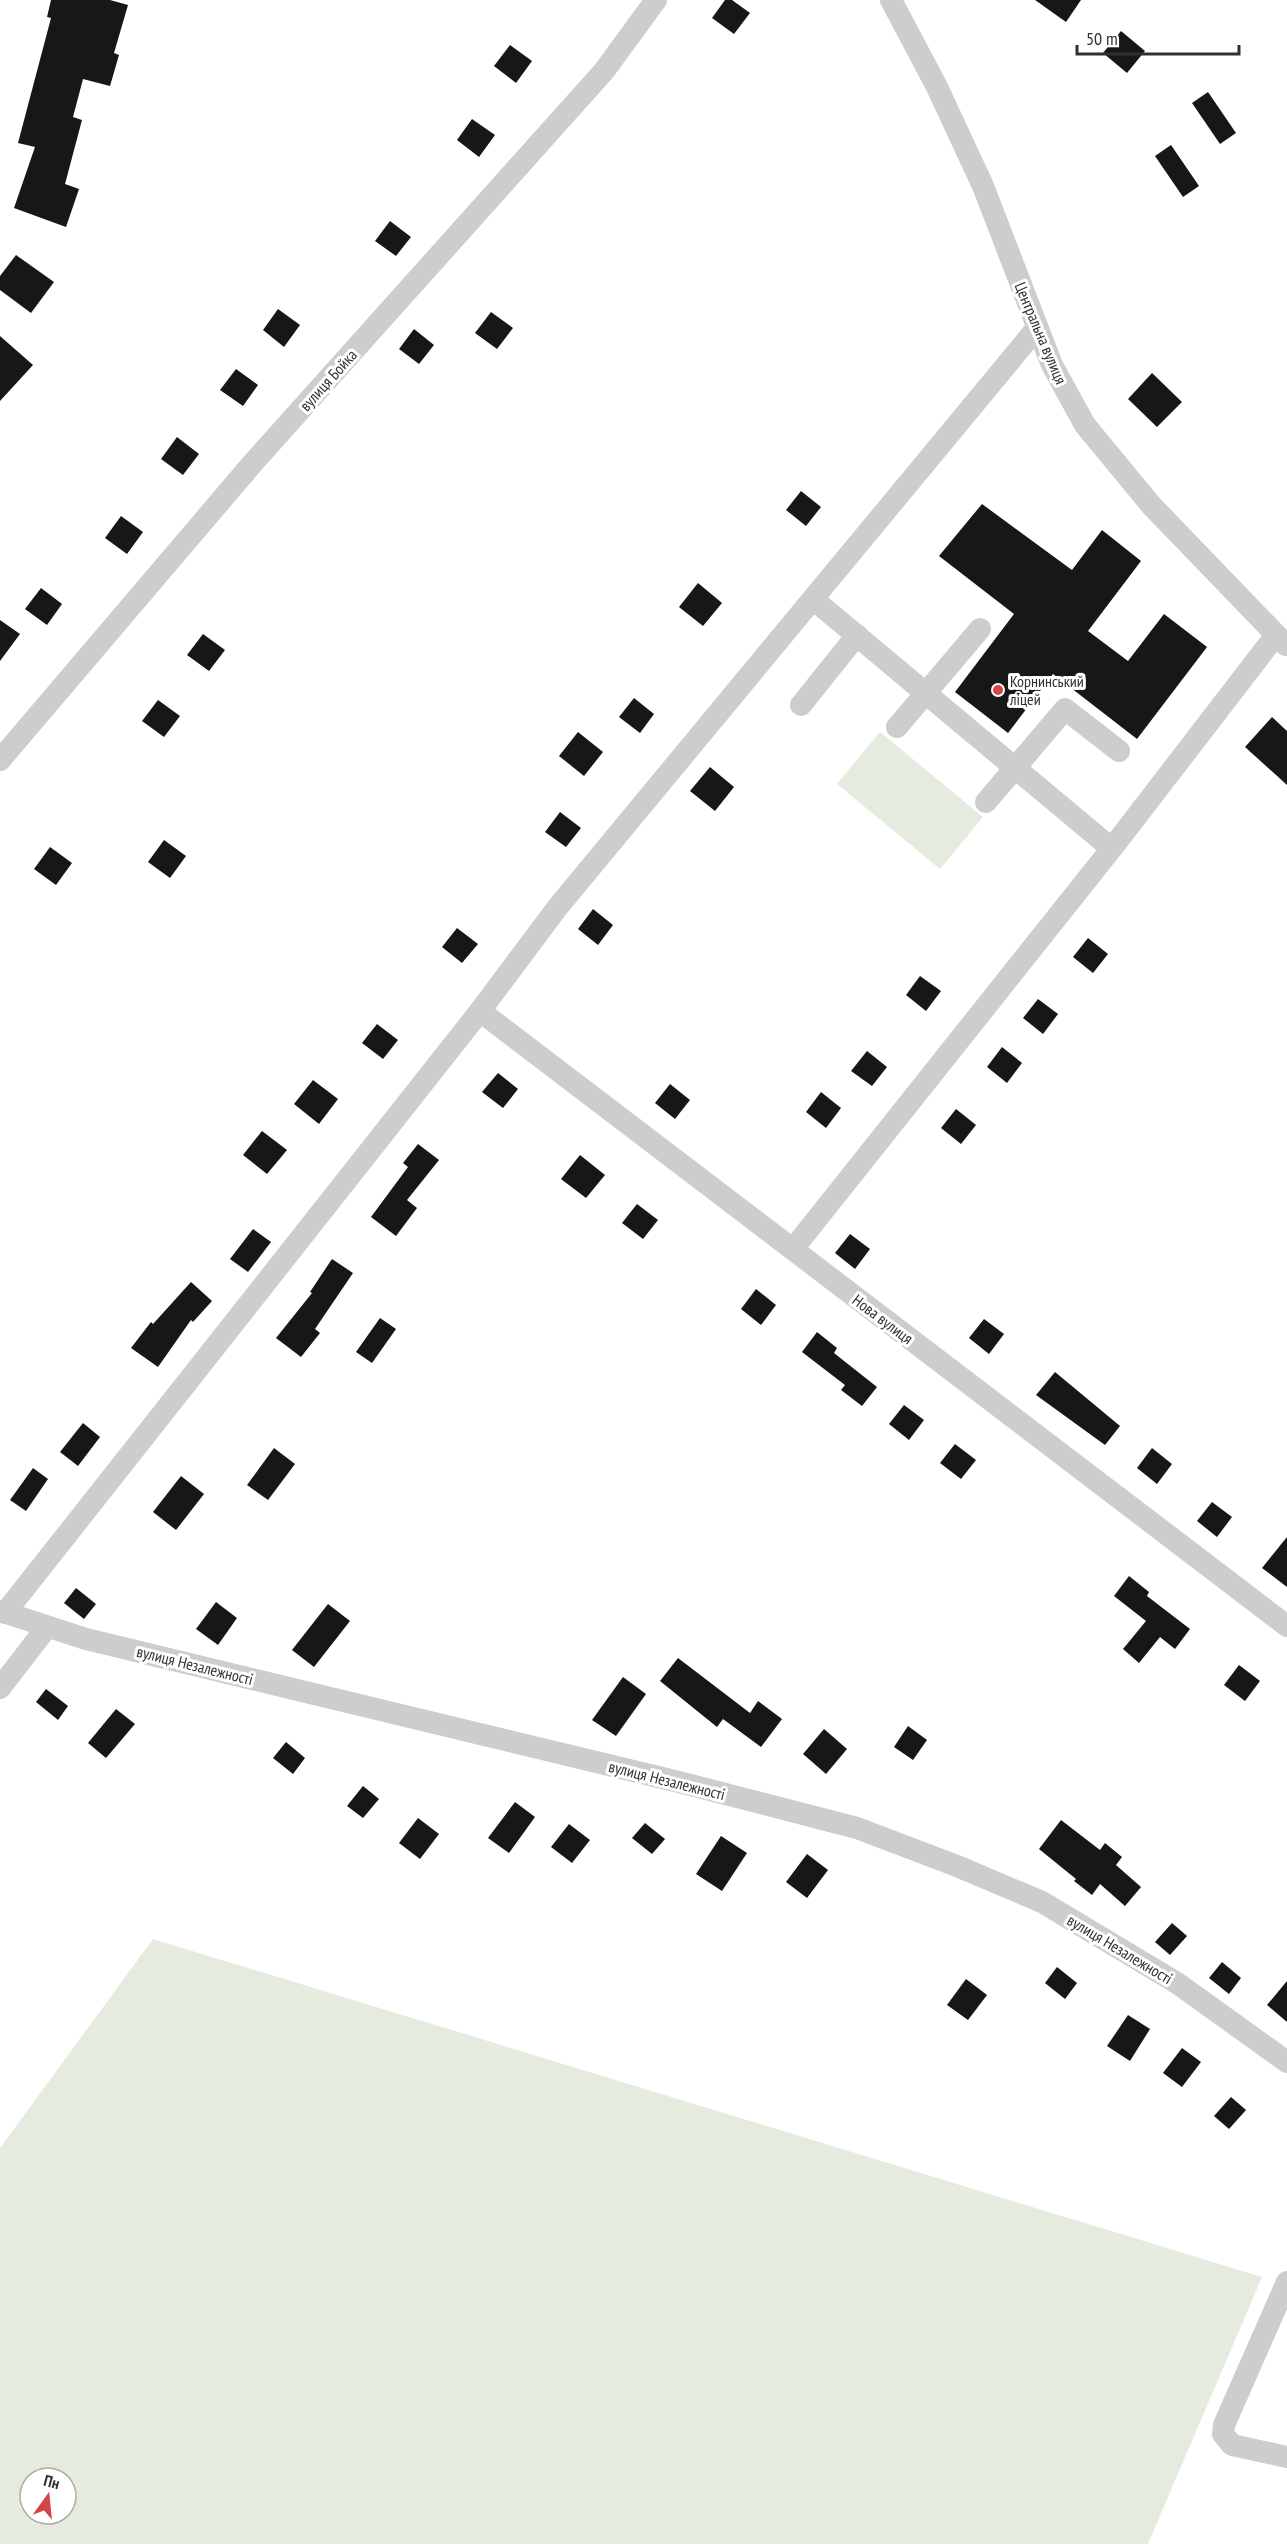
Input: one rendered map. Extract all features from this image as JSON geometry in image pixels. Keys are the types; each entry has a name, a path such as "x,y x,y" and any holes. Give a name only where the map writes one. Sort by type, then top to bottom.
{"street":[{"name":"вулиця Бойка","path":"0,760 252,464 604,70 656,0"},
{"name":"Центральна вулиця","path":"891,0 937,87 982,186 1052,365 1085,425 1151,505 1281,640"},
{"path":"3,1612 480,1011 557,908 1037,328"},
{"path":"813,599 1111,848"},
{"path":"897,727 980,629"},
{"path":"801,705 857,635"},
{"path":"793,1250 1111,848 1281,640"},
{"path":"986,802 1065,709 1119,751"},
{"name":"Нова вулиця","path":"480,1011 1287,1626"},
{"name":"вулиця Незалежності","path":"3,1612 86,1639 857,1828 1041,1902 1177,1983 1287,2062"},
{"path":"0,1688 47,1627"},
{"path":"1287,2282 1224,2425 1223,2434 1232,2445 1287,2457"}],"shaded area":[{"path":"880,732 983,817 940,869 837,784"},
{"path":"153,1939 1262,2277 1148,2544 0,2544 0,2148"}],"building":[{"path":"51,0 110,0 128,5 114,53 119,55 110,86 83,79 73,117 82,120 65,184 79,189 66,227 14,208 35,147 18,143 51,18 47,17"},
{"path":"725,0 732,0 750,13 734,34 712,18"},
{"path":"1035,0 1081,0 1066,22"},
{"path":"1121,31 1145,51 1127,73 1103,53"},
{"path":"510,45 532,61 516,83 494,66"},
{"path":"1208,92 1236,133 1220,144 1192,103"},
{"path":"472,119 495,135 479,157 457,140"},
{"path":"1171,145 1199,186 1183,197 1155,156"},
{"path":"390,221 411,237 396,256 375,241"},
{"path":"16,255 54,282 31,313 0,290 0,276"},
{"path":"278,309 300,325 284,347 263,330"},
{"path":"491,312 513,328 497,349 475,333"},
{"path":"414,329 434,345 419,364 399,349"},
{"path":"0,336 33,365 0,401"},
{"path":"236,369 258,385 243,406 220,390"},
{"path":"1152,373 1182,402 1157,427 1128,399"},
{"path":"177,437 199,454 183,475 161,459"},
{"path":"801,491 821,507 806,526 786,510"},
{"path":"982,504 1072,570 1102,530 1141,561 1088,631 1128,661 1164,614 1207,647 1137,739 1053,674 1008,733 955,692 1014,614 939,556"},
{"path":"121,516 143,532 127,554 105,538"},
{"path":"698,583 722,603 703,626 679,607"},
{"path":"41,588 62,604 47,625 25,609"},
{"path":"0,620 20,634 0,661"},
{"path":"203,634 225,650 209,671 187,655"},
{"path":"634,698 654,714 640,733 619,717"},
{"path":"158,700 180,716 164,737 142,721"},
{"path":"1272,717 1287,731 1287,785 1245,747"},
{"path":"578,732 603,752 584,776 559,756"},
{"path":"710,767 734,787 715,811 690,791"},
{"path":"560,812 581,828 566,847 545,832"},
{"path":"164,840 186,856 170,878 148,862"},
{"path":"50,847 72,863 56,885 34,869"},
{"path":"593,909 613,925 598,945 578,929"},
{"path":"457,928 478,944 462,963 442,947"},
{"path":"1088,938 1108,954 1093,973 1073,957"},
{"path":"920,976 941,991 926,1011 906,995"},
{"path":"1038,999 1058,1014 1043,1034 1023,1018"},
{"path":"377,1024 398,1040 383,1059 362,1043"},
{"path":"1002,1047 1022,1063 1007,1083 987,1067"},
{"path":"867,1051 887,1067 872,1086 851,1071"},
{"path":"498,1073 518,1089 503,1108 482,1092"},
{"path":"313,1080 338,1099 319,1124 294,1104"},
{"path":"670,1084 690,1100 675,1119 655,1103"},
{"path":"821,1092 841,1108 826,1128 806,1112"},
{"path":"956,1109 976,1125 961,1144 941,1128"},
{"path":"262,1131 287,1150 267,1174 243,1155"},
{"path":"418,1144 439,1160 407,1200 417,1208 396,1236 371,1217 408,1167 403,1163"},
{"path":"580,1155 605,1175 586,1198 561,1179"},
{"path":"637,1204 658,1220 643,1239 622,1223"},
{"path":"253,1229 271,1242 248,1272 230,1259"},
{"path":"850,1234 870,1249 855,1269 835,1253"},
{"path":"332,1259 353,1273 315,1329 320,1333 301,1357 276,1338 312,1293 310,1292"},
{"path":"191,1282 212,1301 193,1322 191,1320 158,1367 131,1348 151,1322 153,1324"},
{"path":"756,1289 776,1305 761,1325 741,1309"},
{"path":"380,1318 396,1329 372,1363 356,1352"},
{"path":"984,1319 1004,1334 989,1354 969,1338"},
{"path":"817,1332 837,1348 834,1353 877,1387 862,1406 841,1390 845,1385 802,1352"},
{"path":"1055,1372 1120,1426 1105,1445 1036,1395"},
{"path":"904,1405 924,1420 909,1440 889,1424"},
{"path":"83,1423 100,1437 78,1466 60,1452"},
{"path":"955,1444 976,1460 961,1479 940,1463"},
{"path":"274,1448 295,1464 268,1500 247,1485"},
{"path":"1152,1448 1172,1464 1157,1484 1137,1468"},
{"path":"33,1468 48,1479 26,1511 10,1500"},
{"path":"181,1476 204,1494 176,1530 153,1512"},
{"path":"1212,1502 1232,1517 1217,1537 1197,1521"},
{"path":"1287,1537 1287,1587 1262,1568"},
{"path":"1129,1576 1149,1592 1147,1596 1190,1629 1175,1649 1160,1637 1139,1663 1123,1649 1146,1621 1114,1596"},
{"path":"76,1588 96,1604 84,1619 64,1603"},
{"path":"216,1602 237,1618 218,1645 196,1629"},
{"path":"328,1604 350,1621 314,1667 292,1650"},
{"path":"678,1658 750,1713 758,1701 782,1719 761,1747 723,1719 717,1727 660,1681"},
{"path":"1239,1665 1260,1681 1245,1701 1224,1685"},
{"path":"623,1677 646,1694 616,1736 592,1720"},
{"path":"46,1689 68,1706 58,1720 36,1702"},
{"path":"116,1709 135,1724 106,1758 88,1743"},
{"path":"908,1726 927,1740 913,1760 894,1747"},
{"path":"824,1729 847,1749 826,1774 803,1754"},
{"path":"286,1742 305,1758 293,1774 273,1758"},
{"path":"363,1786 379,1799 363,1818 347,1806"},
{"path":"515,1802 535,1817 509,1853 488,1838"},
{"path":"418,1818 439,1834 420,1859 399,1843"},
{"path":"1061,1820 1100,1850 1105,1843 1122,1857 1116,1865 1141,1887 1125,1906 1100,1884 1092,1895 1039,1849"},
{"path":"645,1823 665,1839 652,1854 632,1838"},
{"path":"569,1824 590,1840 572,1863 551,1847"},
{"path":"721,1836 747,1853 722,1891 696,1874"},
{"path":"807,1854 828,1870 807,1898 786,1882"},
{"path":"1172,1923 1187,1936 1170,1955 1155,1942"},
{"path":"1222,1962 1241,1978 1229,1994 1209,1978"},
{"path":"1057,1967 1077,1983 1065,1999 1045,1983"},
{"path":"966,1979 987,1995 968,2020 947,2005"},
{"path":"1287,1981 1287,2022 1267,2005"},
{"path":"1128,2015 1150,2029 1130,2061 1107,2046"},
{"path":"1182,2048 1201,2062 1182,2087 1163,2073"},
{"path":"1231,2097 1246,2110 1229,2129 1214,2116"}],"place":[{"name":"Корнинський ліцей","path":"998,690"}]}
